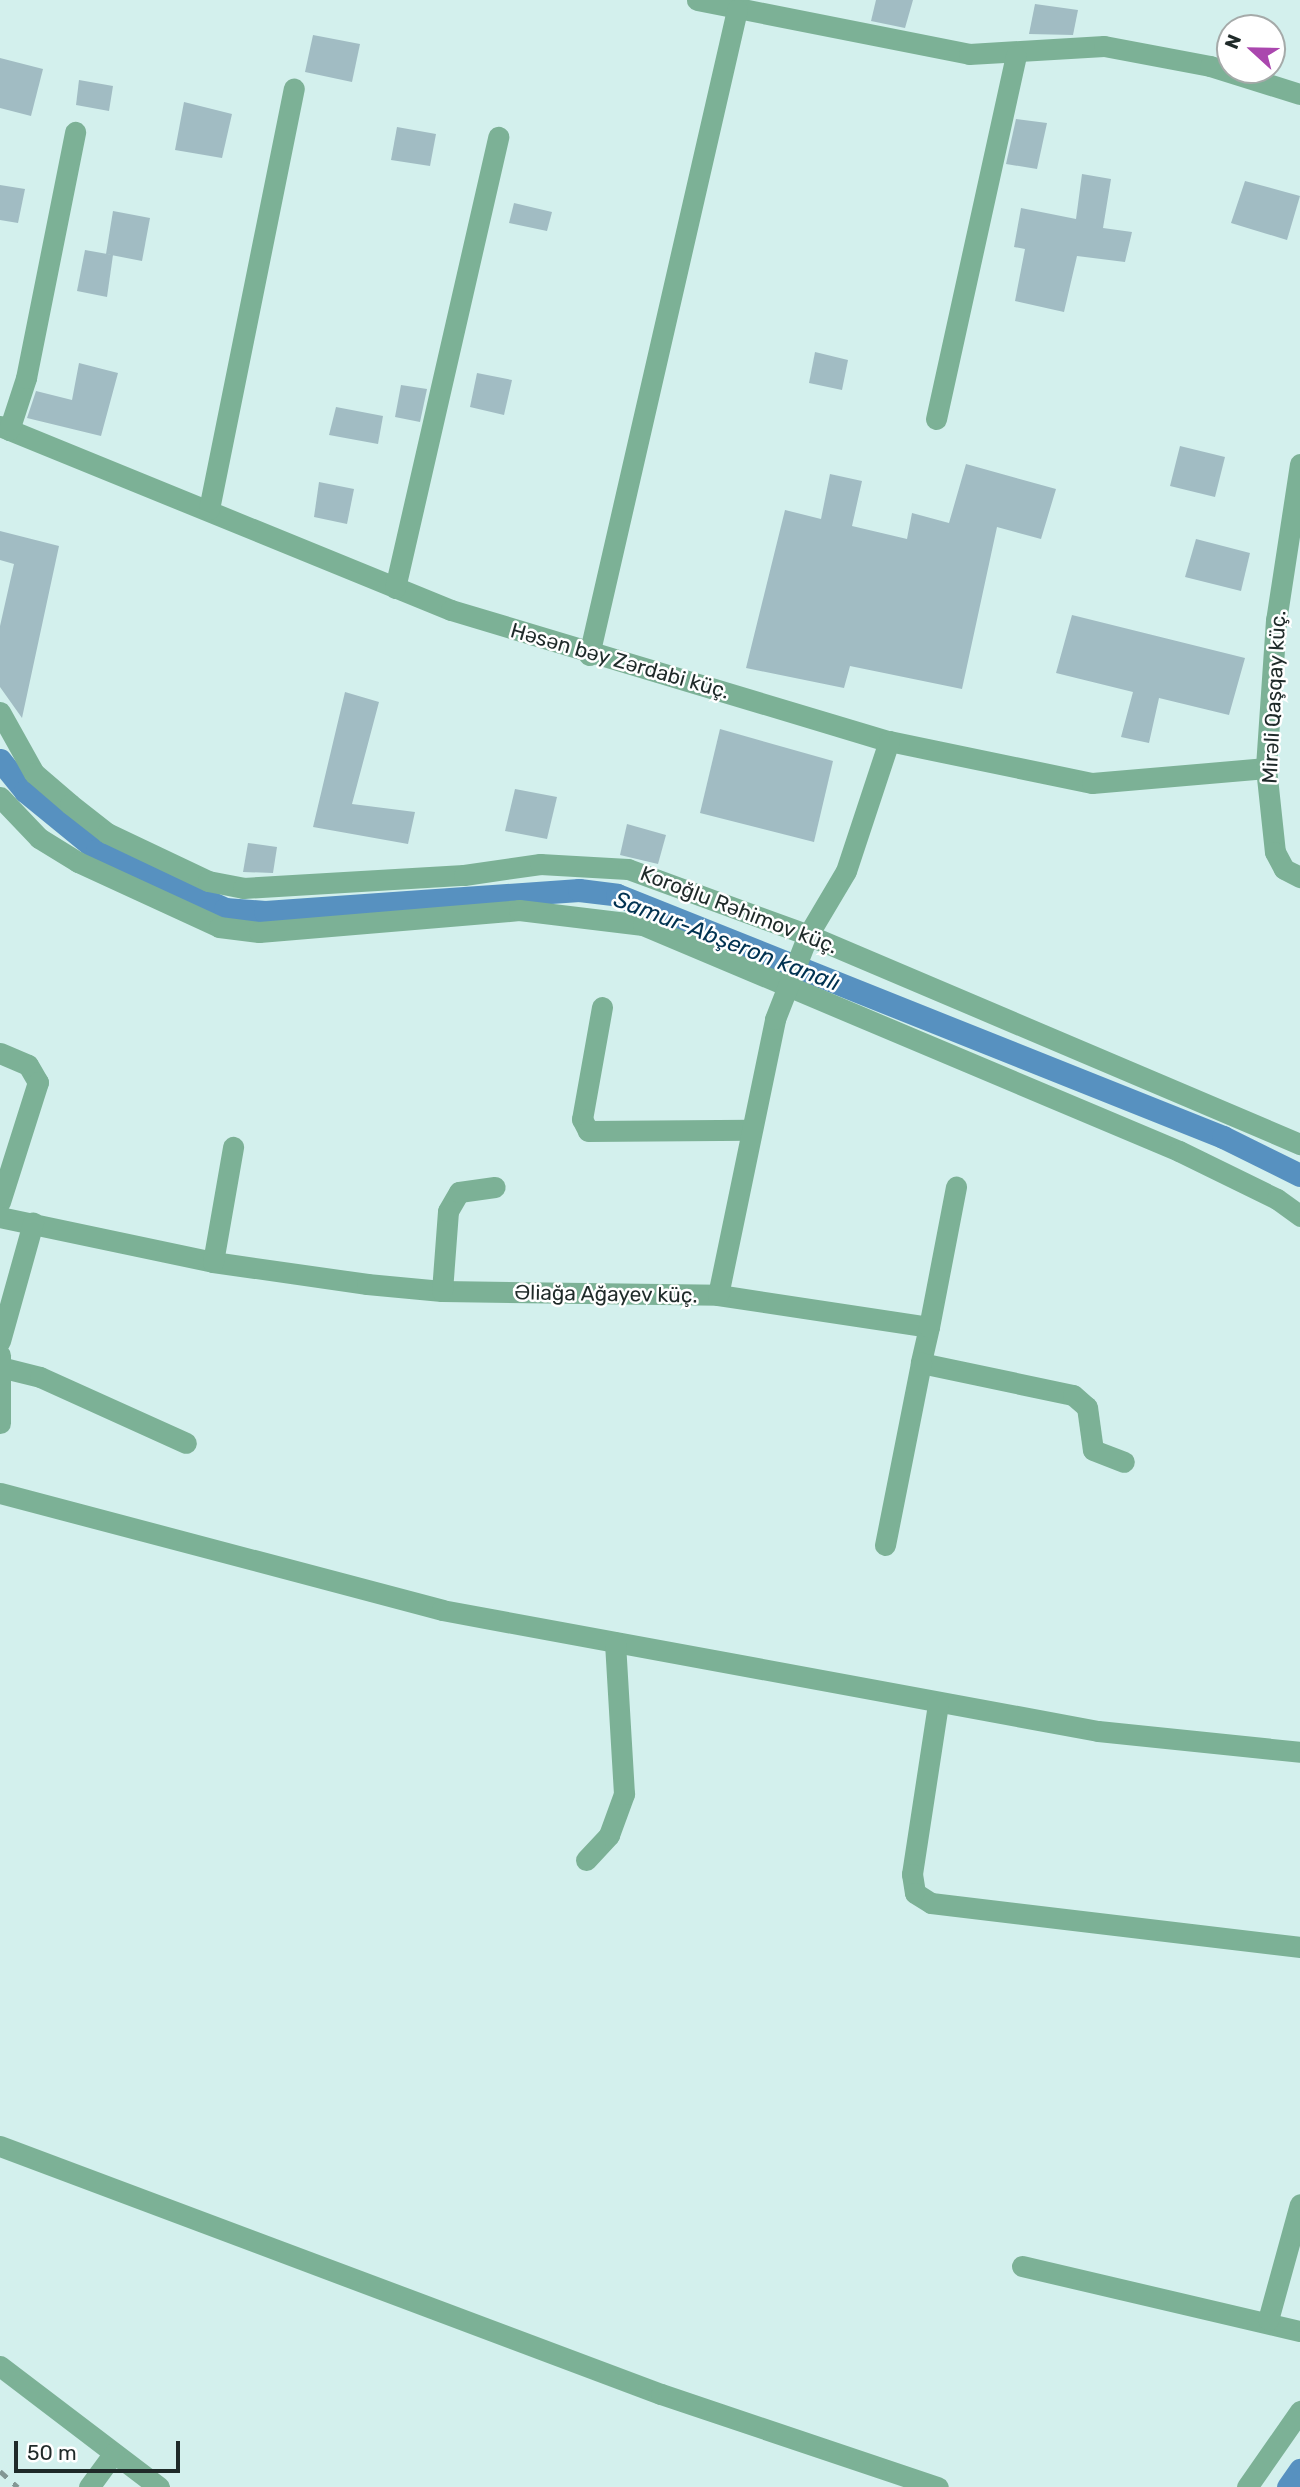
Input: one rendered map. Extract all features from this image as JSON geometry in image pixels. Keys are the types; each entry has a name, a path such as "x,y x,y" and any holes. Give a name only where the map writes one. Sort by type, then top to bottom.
{"street":[{"path":"697,0 969,54 1016,56 1042,46 1104,46 1210,65 1300,94"},
{"path":"589,655 737,10"},
{"path":"936,419 1016,56"},
{"path":"209,509 294,89"},
{"path":"5,428 26,378 75,132"},
{"path":"395,588 498,137"},
{"name":"Həsən bəy Zərdabi küç.","path":"5,428 209,509 395,588 589,655 889,741 1092,783 1266,768"},
{"name":"Mirəli Qaşqay küç.","path":"1300,464 1276,620 1266,768 1275,852 1283,869 1300,877"},
{"name":"Koroğlu Rəhimov küç.","path":"0,712 34,773 70,804 107,833 208,881 243,888 598,864 684,887 808,935 1300,1144"},
{"path":"718,1295 751,1130 787,984 808,935 846,871 889,741"},
{"path":"0,797 39,838 78,862 219,927 258,932 519,910 569,912 642,925 1190,1156 1300,1216"},
{"path":"602,1007 582,1119 587,1131 751,1130"},
{"path":"0,1053 28,1065 38,1082 0,1202"},
{"path":"213,1262 233,1147"},
{"path":"442,1292 448,1211 459,1192 495,1187"},
{"path":"885,1545 956,1187"},
{"name":"Əliağa Ağayev küç.","path":"0,1217 213,1262 442,1292 718,1295 929,1327"},
{"path":"0,1341 33,1223"},
{"path":"0,1348 0,1423"},
{"path":"921,1363 1073,1395 1087,1407 1093,1450 1124,1462"},
{"path":"0,1367 40,1377 186,1443"},
{"path":"0,1493 442,1610 938,1704 1098,1731 1300,1752"},
{"path":"586,1860 609,1835 624,1794 615,1642"},
{"path":"938,1704 912,1874 915,1893 931,1903 1300,1947"},
{"path":"0,2146 661,2393 938,2487"},
{"path":"1269,2320 1300,2204"},
{"path":"1022,2266 1269,2320 1300,2331"},
{"path":"0,2366 159,2487"},
{"path":"1247,2487 1300,2411"},
{"path":"89,2487 114,2453"}],"building":[{"path":"876,0 913,0 905,28 871,21"},
{"path":"1035,4 1078,10 1073,35 1029,34"},
{"path":"313,35 360,44 352,82 305,72"},
{"path":"0,58 43,69 31,116 0,108"},
{"path":"79,80 113,86 109,111 76,105"},
{"path":"184,102 232,114 222,158 175,150"},
{"path":"1016,119 1047,123 1037,169 1006,164"},
{"path":"397,127 436,134 430,166 391,160"},
{"path":"1082,174 1111,179 1103,228 1132,232 1125,262 1077,256 1064,312 1015,301 1025,249 1014,247 1021,208 1076,219"},
{"path":"1245,181 1300,196 1287,240 1231,223"},
{"path":"0,185 25,189 18,223 0,220"},
{"path":"514,203 552,212 547,231 509,223"},
{"path":"113,211 150,218 142,261 106,254"},
{"path":"85,250 113,255 107,297 77,291"},
{"path":"815,352 848,360 842,390 809,383"},
{"path":"79,363 118,373 101,436 27,418 36,391 72,400"},
{"path":"477,373 512,380 504,415 470,407"},
{"path":"401,385 427,389 420,422 395,417"},
{"path":"336,407 383,416 378,444 329,435"},
{"path":"1180,446 1225,457 1215,497 1170,486"},
{"path":"966,464 1056,489 1041,539 997,527 962,689 850,666 844,688 746,668 785,510 821,519 830,474 862,481 852,526 907,539 912,513 949,523"},
{"path":"319,482 354,489 347,524 314,517"},
{"path":"0,531 59,546 22,718 0,687 0,626 14,564 0,560"},
{"path":"1196,539 1250,553 1241,591 1185,577"},
{"path":"1072,615 1245,658 1229,715 1159,698 1149,743 1121,737 1133,692 1056,673"},
{"path":"345,692 379,702 352,804 415,812 408,844 313,827"},
{"path":"720,729 833,761 814,842 700,813"},
{"path":"515,789 557,797 547,839 505,831"},
{"path":"627,824 666,835 658,864 620,855"},
{"path":"248,843 277,847 273,873 243,872"}],"waterway":[{"name":"Samur-Abşeron kanalı","path":"0,760 25,791 97,850 225,909 265,912 579,890 617,895 1223,1137 1300,1175"},
{"name":"Samur-Abşeron kanalı","path":"1288,2487 1300,2470"}],"railway":[{"path":"0,2471 18,2487"}]}
